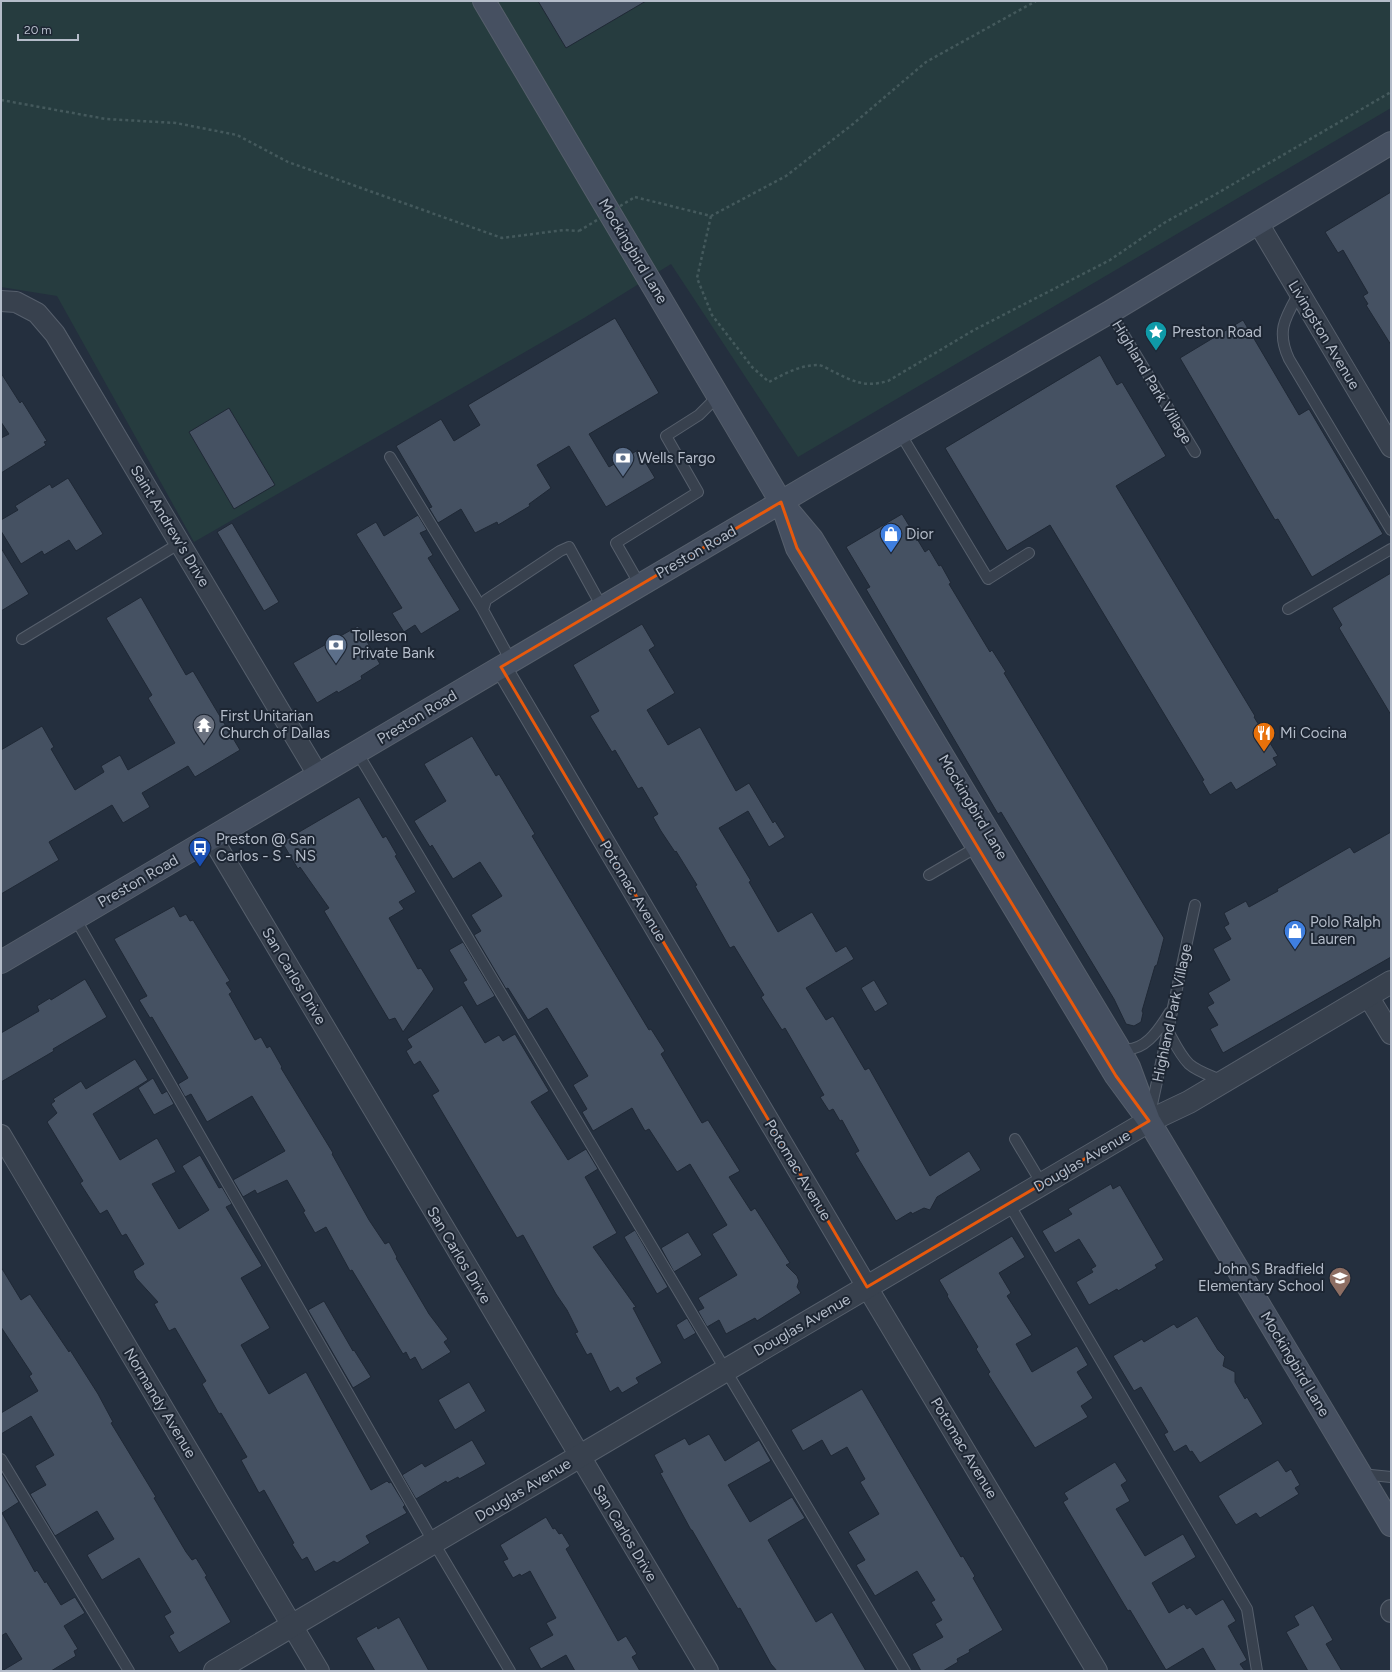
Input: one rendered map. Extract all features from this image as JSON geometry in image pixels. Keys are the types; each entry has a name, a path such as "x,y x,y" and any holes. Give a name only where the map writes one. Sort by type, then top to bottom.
{"main road":[{"name":"Mockingbird Lane","path":"484,1 719,395 781,502 797,548 930,752 984,842 1116,1076 1149,1121 1391,1525"},
{"name":"Preston Road","path":"1,962 781,502 1110,312 1391,143"},
{"name":"Mockingbird Lane","path":"984,842 1118,1047 1129,1067 1149,1121"}],"street":[{"name":"Livingston Avenue","path":"1258,223 1391,447"},
{"name":"Saint Andrew's Drive","path":"1,301 16,302 37,313 54,334 318,775"},
{"name":"Potomac Avenue","path":"506,664 867,1287 1097,1671"},
{"name":"San Carlos Drive","path":"212,838 579,1457 708,1671"},
{"name":"Douglas Avenue","path":"215,1671 1149,1121 1189,1102 1391,982"},
{"path":"1368,996 1391,1034"},
{"name":"Normandy Avenue","path":"1,1135 319,1671"}],"lane":[{"path":"1299,292 1285,318 1282,332 1283,347 1391,530"},
{"name":"Highland Park Village","path":"1110,312 1195,452"},
{"path":"640,585 616,543 698,492 666,436 699,415 719,395"},
{"path":"900,433 988,579 1029,553"},
{"path":"390,456 483,610 506,664"},
{"path":"22,639 180,543"},
{"path":"483,610 486,600 569,547 602,607"},
{"path":"1288,609 1391,549"},
{"path":"356,752 905,1671"},
{"path":"929,876 984,842"},
{"name":"Highland Park Village","path":"1149,1121 1195,905"},
{"path":"75,918 434,1543 510,1671"},
{"path":"1118,1047 1132,1050 1139,1048 1159,1029 1173,1007"},
{"path":"1168,1031 1180,1053 1189,1064 1200,1071 1224,1081"},
{"path":"1015,1139 1042,1184"},
{"path":"1009,1204 1247,1609 1257,1671"},
{"path":"1,1459 129,1671"},
{"path":"1360,1474 1391,1477"}],"path":[{"path":"1,100 106,119 176,123 237,135 288,162 502,238 564,230 579,231 636,197 710,216 786,176 853,124 926,62 1036,1"},
{"path":"710,216 697,278 712,315 752,367 769,382 793,369 819,365 852,381 864,384 876,384 888,381 974,330 1110,260 1164,223 1391,92"}],"highlighted area":[{"path":"781,502 797,548 1116,1076 1149,1121 867,1287 501,667"}],"green space":[{"path":"1,1 1391,1 1391,108 798,457 671,264 584,318 194,542 57,296 1,287"}],"building":[{"path":"538,1 646,1 566,48"},
{"path":"1391,192 1391,345 1366,305 1368,304 1363,296 1368,293 1343,250 1338,253 1325,232"},
{"path":"615,318 659,393 589,434 609,467 638,450 655,478 606,507 569,446 537,465 551,488 529,504 530,506 498,525 497,522 475,533 461,509 438,523 429,508 432,507 396,446 441,419 454,441 480,425 468,405"},
{"path":"1243,320 1299,415 1309,409 1383,534 1312,577 1278,519 1275,520 1180,358"},
{"path":"1100,355 1117,385 1122,382 1166,456 1116,486 1278,756 1273,758 1277,765 1236,790 1231,782 1210,795 1202,781 1204,780 1050,525 1007,551 945,448"},
{"path":"1,373 20,403 22,401 47,441 44,442 46,445 1,473 1,438 9,434 1,422"},
{"path":"229,408 275,485 234,509 189,432"},
{"path":"68,478 103,534 76,551 69,540 44,555 42,551 21,564 1,531 1,520 18,510 15,506 50,484 52,488"},
{"path":"902,514 925,552 929,549 939,566 941,565 951,583 949,584 990,652 992,650 1006,672 1004,673 1164,938 1142,1011 1141,1022 1134,1026 1126,1024 1114,999 1001,812 998,814 866,589 870,587 846,547"},
{"path":"418,515 427,530 420,533 433,555 428,558 460,610 421,634 415,625 404,632 392,613 402,608 356,534 376,522 384,536"},
{"path":"232,523 279,602 264,611 217,532"},
{"path":"1,548 29,594 1,611"},
{"path":"1391,573 1391,715 1339,628 1342,625 1332,608"},
{"name":"First Unitarian Church of Dallas","path":"141,597 186,675 193,671 240,750 195,777 188,766 142,793 150,807 123,823 112,805 49,842 59,860 1,894 1,750 42,726 54,747 51,749 75,790 104,772 101,766 120,755 128,770 175,743 148,698 152,695 106,618"},
{"path":"642,624 655,646 649,650 675,693 647,710 668,745 700,727 736,791 749,783 773,823 775,821 785,837 769,847 748,811 719,828 751,881 749,882 778,932 812,912 836,952 846,946 854,959 806,988 826,1020 833,1016 865,1070 869,1068 930,1176 969,1151 981,1170 937,1197 930,1210 924,1208 912,1214 911,1212 896,1221 855,1153 859,1151 842,1120 840,1121 833,1109 829,1111 820,1097 824,1095 785,1028 782,1030 761,997 764,995 734,946 730,948 695,886 697,885 676,851 675,852 661,831 653,817 658,814 642,787 638,789 615,750 612,752 590,716 599,711 573,665"},
{"path":"358,626 380,664 361,676 362,679 317,703 293,663"},
{"path":"472,736 496,776 499,774 535,834 532,836 649,1030 651,1029 665,1051 661,1054 702,1123 708,1120 740,1171 729,1177 751,1211 755,1208 790,1263 786,1265 797,1276 799,1281 797,1287 801,1293 757,1321 755,1318 726,1334 719,1320 707,1327 698,1311 704,1308 698,1298 737,1275 712,1234 727,1225 690,1164 677,1172 649,1129 645,1131 632,1108 593,1131 582,1112 587,1109 573,1085 588,1076 547,1008 528,1020 508,988 506,989 474,935 481,931 471,915 502,896 480,862 453,879 432,845 430,847 414,821 446,801 424,764"},
{"path":"359,797 383,838 386,836 397,855 395,856 416,892 399,902 404,909 389,918 418,969 421,968 434,989 403,1032 395,1018 389,1020 324,911 329,908 300,867 298,869 282,842"},
{"path":"1391,832 1391,957 1223,1053 1210,1029 1218,1025 1207,1007 1214,1003 1208,993 1230,980 1213,949 1231,939 1224,927 1229,924 1224,913 1246,901 1249,907 1350,847 1354,853"},
{"path":"174,906 180,917 186,914 190,921 193,920 230,981 226,983 232,992 229,994 255,1040 261,1037 267,1048 270,1046 282,1067 281,1068 333,1153 332,1154 369,1220 385,1244 389,1242 397,1257 396,1258 429,1314 448,1339 444,1342 451,1352 422,1370 415,1357 410,1360 406,1352 403,1354 352,1270 350,1271 326,1227 315,1233 303,1212 305,1211 287,1180 257,1194 255,1190 243,1197 233,1180 285,1151 252,1096 207,1122 191,1094 185,1097 178,1084 188,1078 152,1017 150,1018 139,1000 147,996 114,939"},
{"path":"463,942 495,996 477,1006 463,982 467,980 449,950"},
{"path":"85,979 107,1017 53,1049 54,1051 1,1082 1,1033 39,1011 37,1006 50,998 51,1000"},
{"path":"874,980 888,1004 875,1012 861,988"},
{"path":"462,1005 485,1043 499,1035 503,1041 515,1034 549,1091 531,1102 568,1160 586,1149 598,1169 585,1177 617,1233 593,1247 636,1307 633,1308 662,1363 636,1378 639,1383 622,1393 618,1387 610,1392 591,1353 587,1355 575,1333 578,1332 567,1310 556,1294 523,1235 517,1238 432,1095 439,1091 420,1061 414,1065 406,1051 412,1047 407,1039"},
{"path":"135,1059 148,1080 93,1114 120,1160 157,1138 176,1172 152,1184 179,1229 209,1210 182,1166 200,1155 219,1188 222,1187 232,1204 226,1207 262,1266 241,1278 270,1328 241,1345 269,1394 306,1372 371,1490 387,1481 389,1483 391,1482 405,1505 403,1507 407,1513 366,1536 370,1543 337,1563 334,1561 315,1572 307,1557 302,1560 292,1544 294,1543 264,1490 259,1493 241,1460 247,1457 221,1413 219,1414 202,1384 206,1381 175,1328 169,1331 154,1304 158,1302 136,1278 133,1271 144,1264 126,1234 122,1236 107,1210 100,1214 80,1183 83,1181 47,1122 57,1113 51,1104 55,1101 53,1099 81,1081 86,1089"},
{"path":"153,1078 162,1094 167,1091 174,1104 154,1115 138,1088"},
{"path":"1111,1184 1113,1189 1120,1185 1164,1260 1155,1265 1157,1268 1118,1291 1117,1289 1089,1305 1076,1282 1093,1272 1091,1269 1096,1266 1079,1239 1055,1253 1042,1231 1072,1214 1068,1209"},
{"path":"635,1230 668,1287 657,1294 624,1237"},
{"path":"688,1232 702,1255 674,1272 661,1248"},
{"path":"1012,1236 1025,1257 999,1273 1011,1293 1007,1296 1032,1335 1016,1344 1032,1372 1077,1346 1088,1365 1077,1372 1093,1398 1081,1406 1088,1417 1035,1448 988,1374 990,1372 976,1349 978,1347 939,1280"},
{"path":"1,1267 21,1300 30,1294 69,1352 70,1350 98,1394 113,1422 111,1423 156,1497 154,1498 186,1552 192,1560 196,1558 207,1576 205,1577 231,1622 179,1653 169,1636 174,1633 164,1616 171,1612 139,1558 102,1580 87,1555 114,1539 97,1511 55,1536 30,1494 46,1485 35,1466 54,1455 31,1416 1,1434 1,1413 38,1391 29,1376 32,1374 1,1327"},
{"path":"324,1301 353,1351 354,1350 371,1377 353,1388 308,1310"},
{"path":"1197,1316 1218,1350 1225,1357 1223,1366 1235,1372 1235,1382 1245,1399 1247,1397 1263,1424 1200,1463 1186,1445 1174,1452 1164,1434 1168,1432 1141,1387 1134,1391 1113,1356 1142,1339 1144,1342 1174,1324 1177,1328"},
{"path":"687,1318 696,1333 684,1340 676,1325"},
{"path":"469,1382 486,1411 455,1430 438,1400"},
{"path":"862,1389 961,1557 963,1556 975,1576 973,1578 1003,1630 969,1650 970,1652 957,1659 958,1662 943,1671 921,1671 912,1654 943,1637 935,1624 942,1620 931,1602 935,1600 917,1571 875,1596 856,1565 865,1560 848,1532 879,1514 860,1482 865,1479 847,1447 831,1456 822,1440 803,1451 791,1430"},
{"path":"709,1434 725,1461 759,1440 771,1461 728,1485 750,1522 792,1497 805,1518 768,1540 816,1622 832,1612 866,1671 777,1671 771,1664 740,1608 738,1609 691,1530 660,1473 663,1472 654,1455 685,1438 689,1445"},
{"path":"472,1440 486,1464 459,1479 458,1477 447,1483 446,1481 416,1499 402,1475 422,1463 425,1467"},
{"path":"1278,1460 1286,1472 1291,1469 1300,1485 1295,1488 1299,1494 1260,1518 1256,1513 1236,1525 1218,1496"},
{"path":"1115,1462 1127,1481 1121,1485 1130,1501 1116,1509 1145,1556 1183,1534 1196,1557 1152,1583 1169,1613 1184,1604 1187,1609 1190,1607 1196,1615 1223,1599 1236,1621 1228,1626 1247,1660 1240,1664 1245,1671 1216,1671 1203,1648 1166,1670 1130,1610 1128,1611 1063,1502 1068,1499 1064,1493"},
{"path":"1,1472 19,1502 2,1513 35,1572 37,1570 45,1583 46,1581 61,1605 75,1597 85,1613 64,1626 78,1649 74,1651 76,1656 51,1671 2,1671 22,1659 6,1633 1,1636"},
{"path":"546,1517 553,1529 555,1528 559,1534 562,1533 570,1546 566,1549 618,1641 626,1636 637,1654 632,1657 640,1671 575,1671 566,1655 541,1669 529,1648 553,1635 546,1623 556,1618 530,1571 513,1578 503,1561 508,1559 500,1545"},
{"path":"1313,1605 1333,1640 1326,1644 1342,1671 1308,1671 1286,1632 1299,1625 1294,1616"},
{"path":"399,1617 429,1671 375,1671 356,1638 377,1626 378,1629"}],"place":[{"name":"Preston Road","path":"1156,352"},
{"name":"Wells Fargo","path":"623,478"},
{"name":"Dior","path":"891,554"},
{"name":"Tolleson Private Bank","path":"336,664"},
{"name":"First Unitarian Church of Dallas","path":"204,744"},
{"name":"Mi Cocina","path":"1264,752"},
{"name":"Preston @ San Carlos - S - NS","path":"200,868"},
{"name":"Polo Ralph Lauren","path":"1295,950"},
{"name":"John S Bradfield Elementary School","path":"1340,1298"}]}
